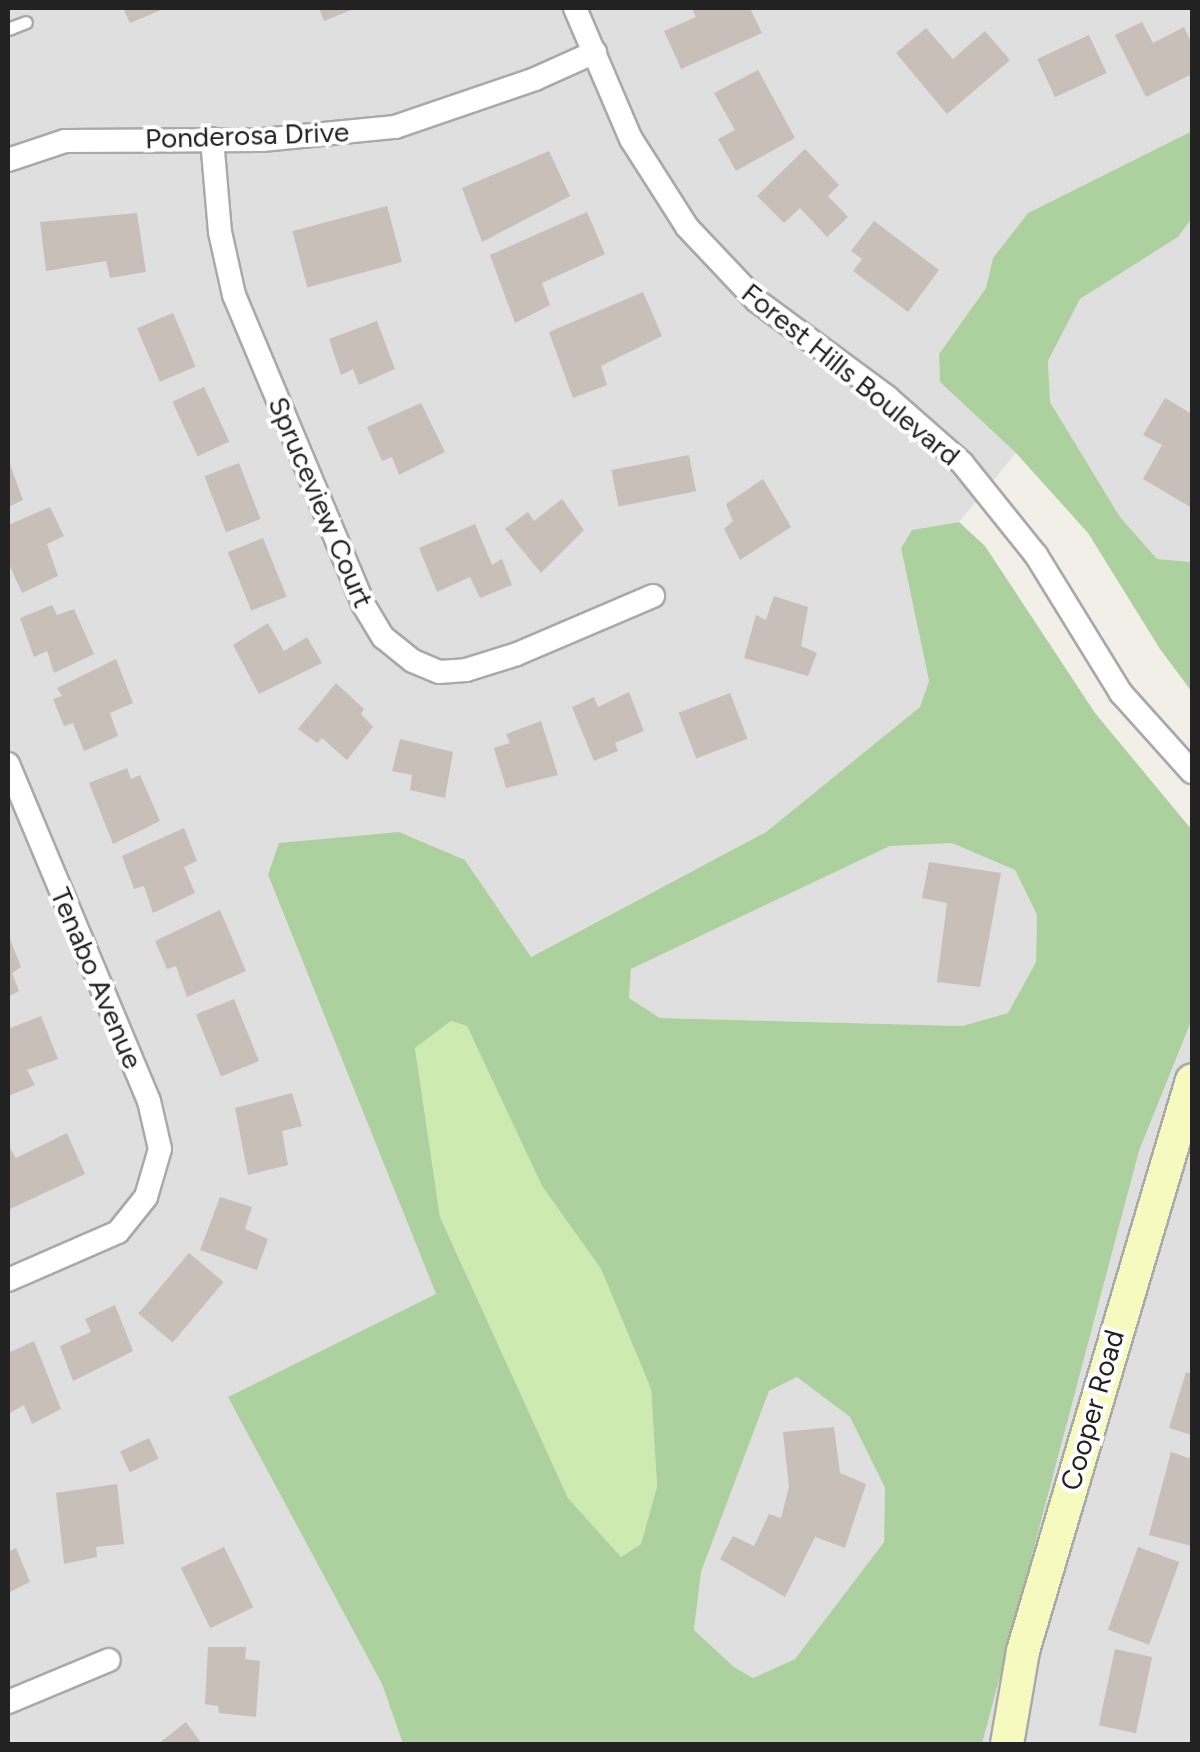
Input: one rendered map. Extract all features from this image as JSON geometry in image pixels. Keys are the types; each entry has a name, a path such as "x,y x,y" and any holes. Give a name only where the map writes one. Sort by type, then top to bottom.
{"street":[{"name":"Forest Hills Boulevard","path":"575,8 631,140 686,227 757,301 895,404 962,462 1036,555 1121,693 1192,772"},
{"name":"Ponderosa Drive","path":"8,160 65,141 262,140 395,127 535,79 595,52"},
{"name":"Spruceview Court","path":"212,139 220,232 234,295 363,604 383,637 413,661 440,672 466,670 517,654 653,596"},
{"name":"Tenabo Avenue","path":"8,764 149,1102 160,1149 146,1196 118,1232 8,1280"},
{"name":"Cooper Road","path":"1007,1744 1023,1652 1192,1080"},
{"path":"8,1702 109,1660"}],"lane":[{"path":"8,30 26,22"}],"shaded area":[{"path":"8,8 1192,8 1192,131 1028,213 993,258 986,288 939,354 940,382 1016,453 959,522 912,530 901,548 929,682 920,707 766,832 530,957 465,860 268,876 436,1294 382,1684 403,1744 8,1744"},
{"path":"1192,218 1192,562 1157,559 1120,517 1050,402 1048,361 1080,299 1178,237"},
{"path":"952,842 1015,870 1037,915 1036,962 1008,1013 962,1026 660,1018 629,998 631,969 890,846"},
{"path":"1192,1019 1192,1744 982,1744 1139,1151"},
{"path":"796,1376 850,1417 885,1488 884,1542 795,1659 753,1678 734,1667 694,1630 701,1572 769,1391"}],"green space":[{"path":"1192,131 1192,218 1178,237 1080,299 1048,361 1050,402 1120,517 1157,559 1192,562 1192,692 1160,649 1088,533 1016,453 940,382 939,354 986,288 993,258 1028,213"},
{"path":"959,522 985,546 1095,713 1192,830 1192,1019 1139,1151 982,1744 403,1744 382,1684 228,1397 436,1294 268,875 279,843 399,832 465,860 531,957 766,832 920,707 929,681 901,548 912,530","holes":["952,843 1015,870 1037,915 1036,962 1008,1013 962,1026 660,1018 629,998 631,969 890,846","451,1021 467,1026 542,1186 601,1269 651,1389 657,1486 641,1544 621,1557 568,1498 440,1217 415,1048","797,1377 850,1417 885,1488 884,1542 795,1659 753,1678 734,1667 694,1630 701,1572 769,1391"]},
{"path":"451,1021 467,1026 542,1186 601,1269 651,1389 657,1486 641,1544 621,1557 568,1498 440,1217 415,1048"}],"building":[{"path":"123,8 160,8 161,10 130,23"},
{"path":"319,8 356,8 324,21"},
{"path":"692,8 750,8 762,33 681,69 664,31 696,17"},
{"path":"1142,22 1153,43 1184,27 1192,44 1192,74 1146,97 1115,35"},
{"path":"926,28 953,59 985,31 1010,60 947,114 896,53"},
{"path":"1089,35 1107,73 1055,97 1037,59"},
{"path":"758,70 795,138 736,171 718,139 735,130 714,93"},
{"path":"805,149 839,185 828,196 848,217 827,237 800,208 784,223 757,196"},
{"path":"549,151 570,196 482,242 462,188"},
{"path":"387,206 402,262 307,287 292,231"},
{"path":"587,212 605,254 542,283 550,305 515,323 490,255"},
{"path":"137,213 146,272 110,278 106,261 46,271 40,222"},
{"path":"874,221 939,270 908,312 853,271 862,259 851,251"},
{"path":"643,292 662,336 601,366 607,385 573,398 549,332"},
{"path":"173,313 196,366 160,382 137,328"},
{"path":"377,321 395,369 359,385 353,369 341,375 329,339"},
{"path":"204,387 229,441 198,456 172,402"},
{"path":"1165,398 1192,414 1192,508 1143,479 1162,445 1143,435"},
{"path":"421,403 445,452 399,475 392,457 382,461 367,427"},
{"path":"689,455 696,491 619,506 611,470"},
{"path":"8,459 23,500 8,507"},
{"path":"239,463 261,519 226,532 204,476"},
{"path":"763,479 791,527 740,560 724,529 733,521 726,504"},
{"path":"562,499 584,530 541,573 505,529 528,512 534,521"},
{"path":"50,507 64,536 47,544 58,576 22,593 8,562 8,525"},
{"path":"475,524 492,565 502,559 512,585 480,598 470,577 437,592 419,548"},
{"path":"263,538 287,596 251,611 228,552"},
{"path":"774,596 808,607 801,646 817,653 808,676 744,658 756,615 766,620"},
{"path":"52,605 57,615 74,609 94,654 54,673 47,651 34,657 20,618"},
{"path":"268,623 284,651 307,637 322,663 259,694 233,645"},
{"path":"116,659 133,703 110,713 118,736 84,751 73,723 64,726 53,699 62,696 57,688"},
{"path":"336,683 364,709 361,714 373,727 347,760 322,738 317,743 298,729"},
{"path":"629,692 644,731 615,743 618,751 594,761 572,707 594,697 598,707"},
{"path":"730,693 748,739 696,758 679,713"},
{"path":"541,721 558,775 506,788 494,748 510,743 506,734"},
{"path":"400,739 453,752 445,798 410,790 412,775 392,771"},
{"path":"127,768 131,779 140,775 160,821 113,844 89,783"},
{"path":"184,828 197,861 184,867 195,893 153,913 144,886 134,889 122,856"},
{"path":"929,862 1001,873 980,987 937,982 947,903 922,898"},
{"path":"220,910 246,971 187,997 176,966 167,969 155,941"},
{"path":"8,934 21,967 12,973 19,991 8,997"},
{"path":"234,999 259,1061 221,1076 196,1014"},
{"path":"41,1016 58,1059 27,1070 35,1085 8,1096 8,1029"},
{"path":"292,1093 302,1126 282,1131 288,1165 248,1175 235,1108"},
{"path":"67,1133 85,1174 10,1209 8,1145 16,1158"},
{"path":"220,1197 252,1207 245,1229 268,1239 257,1270 200,1250"},
{"path":"189,1253 223,1282 173,1342 138,1314"},
{"path":"115,1305 133,1351 73,1381 60,1346 91,1332 85,1319"},
{"path":"34,1341 61,1409 32,1424 24,1405 8,1414 8,1353"},
{"path":"1186,1372 1192,1374 1192,1435 1169,1428"},
{"path":"834,1427 840,1473 866,1484 845,1548 815,1537 785,1597 720,1559 733,1536 754,1546 769,1514 781,1518 789,1487 783,1432"},
{"path":"149,1438 159,1459 130,1472 120,1452"},
{"path":"1171,1452 1192,1459 1192,1546 1149,1535"},
{"path":"117,1484 124,1544 96,1547 97,1557 64,1564 56,1493"},
{"path":"224,1547 253,1607 210,1628 181,1568"},
{"path":"1138,1547 1179,1562 1149,1645 1108,1630"},
{"path":"16,1548 30,1582 8,1593 8,1552"},
{"path":"208,1647 246,1647 245,1659 260,1661 256,1717 219,1713 218,1706 205,1704"},
{"path":"1115,1649 1152,1657 1136,1733 1099,1725"},
{"path":"186,1722 202,1744 158,1744"}]}
